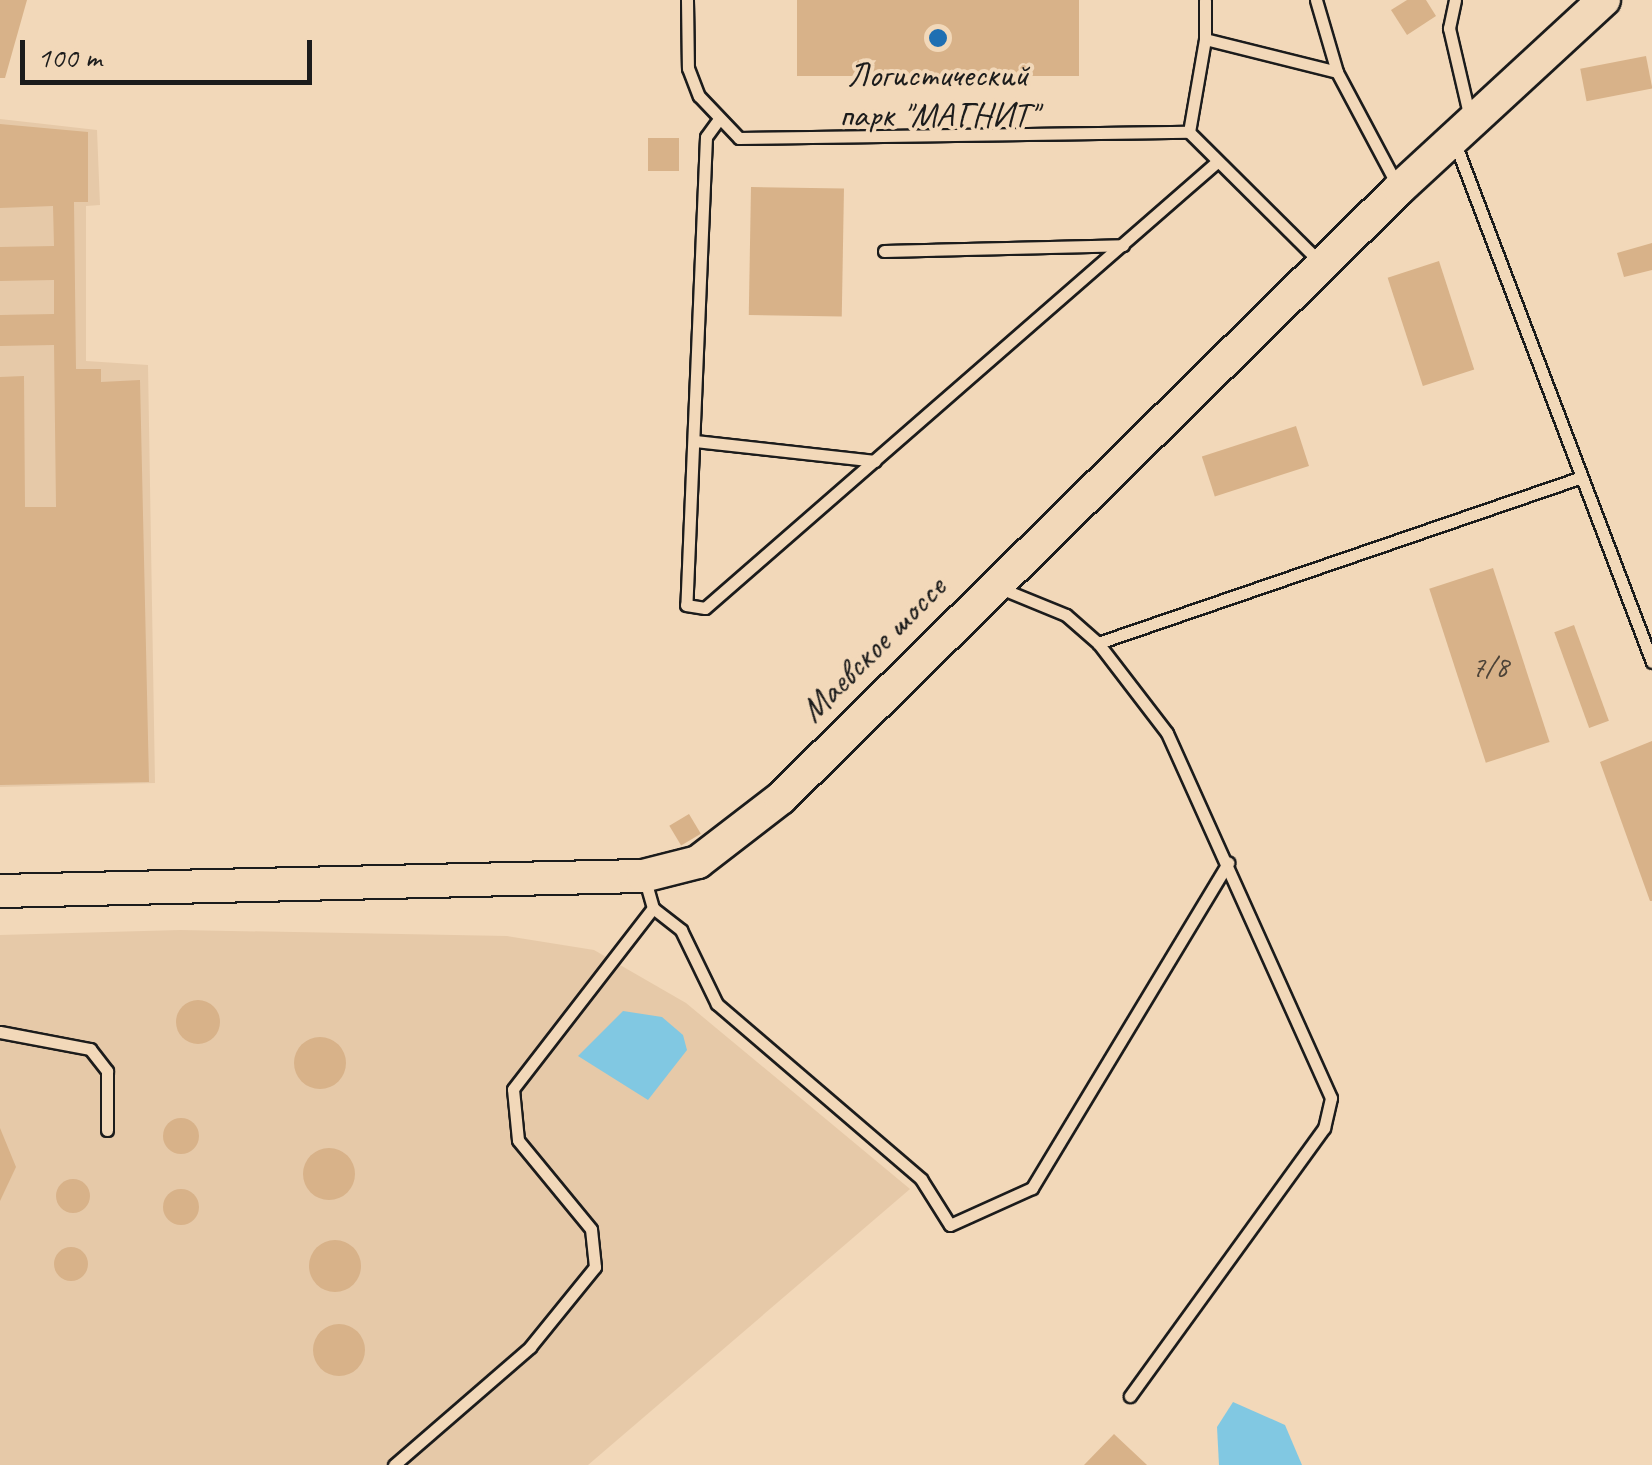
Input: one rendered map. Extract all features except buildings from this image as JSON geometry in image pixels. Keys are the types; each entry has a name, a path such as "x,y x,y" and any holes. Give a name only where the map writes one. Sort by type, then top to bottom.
{"street":[{"name":"Маевское шоссе","path":"0,891 644,876 698,862 734,839 1399,188 1604,0"}],"lane":[{"path":"687,0 688,68 719,120 740,138 1189,132 1322,264"},
{"path":"1189,132 1205,39 1205,0"},
{"path":"1316,0 1337,72 1399,188"},
{"path":"1455,0 1449,28 1462,131 1579,478 1652,662"},
{"path":"1205,39 1337,72"},
{"path":"719,120 706,137 686,605 705,608 1218,161"},
{"path":"884,252 1123,245"},
{"path":"694,441 875,460"},
{"path":"1098,643 1579,478"},
{"path":"991,586 1066,616 1098,643 1168,732 1331,1098 1324,1128 1130,1396"},
{"path":"644,876 653,908 681,930 717,1004 922,1179 950,1225 1032,1188 1228,863"},
{"path":"394,1465 530,1347 595,1266 591,1229 518,1140 513,1089 653,908"},
{"path":"0,1032 46,1034 90,1049 107,1071 106,1130"}],"shaded area":[{"path":"0,119 97,130 100,205 86,206 86,361 148,365 155,783 0,787"},
{"path":"180,930 507,936 594,950 686,1003 910,1189 588,1465 0,1465 0,935"}],"water":[{"path":"623,1011 662,1017 683,1035 687,1050 648,1100 578,1056"},
{"path":"1233,1402 1285,1425 1302,1465 1219,1465 1217,1427"}],"place":[{"name":"Логистический парк \"МАГНИТ\"","path":"938,38"}]}
